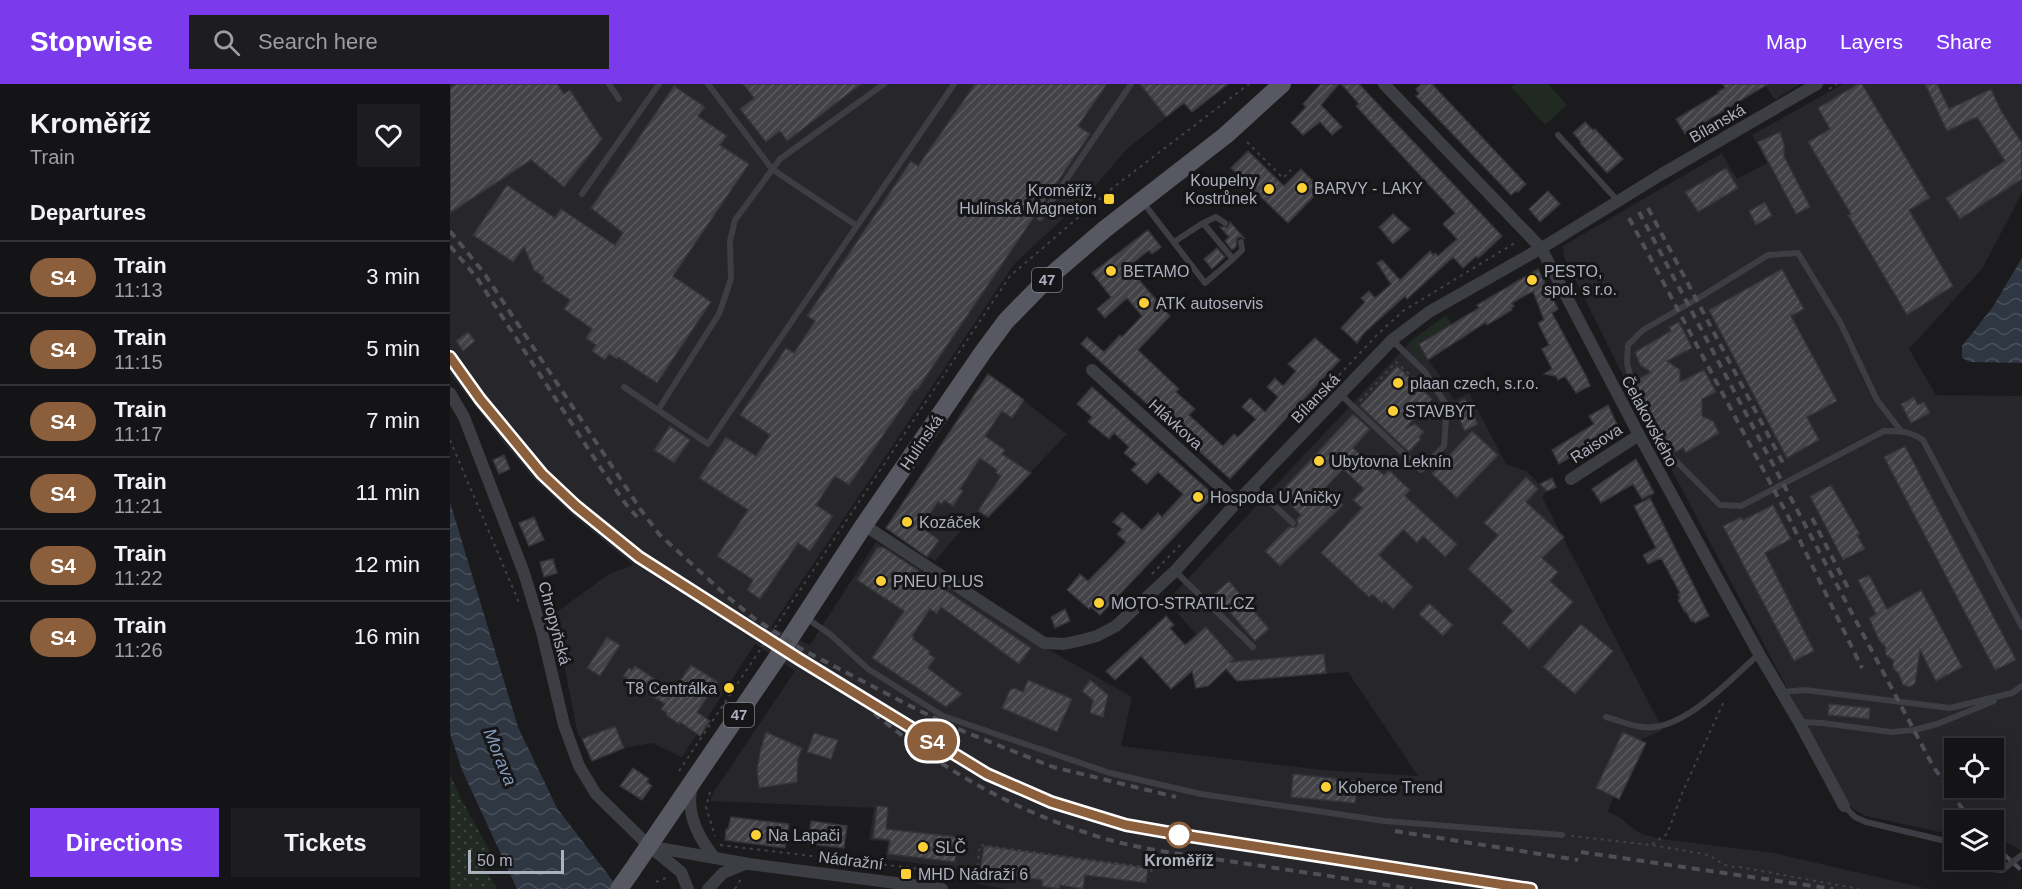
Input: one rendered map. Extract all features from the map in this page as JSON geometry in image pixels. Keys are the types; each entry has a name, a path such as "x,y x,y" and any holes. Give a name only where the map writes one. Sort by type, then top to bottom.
{"main road":[{"name":"Hulínská","path":"619,889 694,781 864,525 1006,321 1048,278 1226,135 1282,84"}],"street":[{"name":"Čelakovského","path":"1384,84 1541,248 1639,435 1844,806"},
{"name":"Bílanská","path":"864,525 1044,643 1064,644 1097,636 1116,626 1175,571 1237,502 1344,393 1392,340 1429,312 1817,84"},
{"name":"Hlávkova","path":"1092,370 1237,502"},
{"name":"Chropyňská","path":"450,393 464,417 524,573 542,632 564,725 579,766 596,794 649,846 676,866 688,889"},
{"name":"Raisova","path":"1571,479 1639,435"},
{"path":"694,781 690,804 694,823 702,842 714,857"},
{"name":"Nádražní","path":"649,846 749,864 942,889"},
{"path":"708,889 723,873 740,865 749,864"}],"lane":[{"path":"609,84 619,99"},
{"path":"582,194 658,84"},
{"path":"708,84 772,169 857,226"},
{"path":"658,410 719,314 731,279 730,241 735,219 780,159 884,84"},
{"path":"624,387 708,444 954,84"},
{"path":"1040,218 1131,84"},
{"path":"1558,135 1618,201"},
{"path":"1142,201 1205,283 1242,250 1241,242"},
{"path":"1174,242 1216,217 1225,223"},
{"path":"1203,223 1233,259"},
{"path":"1632,383 1627,363 1628,345 1643,330 1768,255 1798,253 1840,322 1877,400 1900,431"},
{"path":"1344,393 1422,470 1444,446 1447,406 1425,372 1392,340"},
{"path":"1670,455 1720,505 1741,506 1884,431 1914,434 1923,440 2022,627"},
{"path":"1253,486 1293,524"},
{"path":"1175,571 1253,647"},
{"path":"805,616 831,635 868,669 943,716 1110,773 1201,794 1385,821 1562,835"},
{"path":"1606,717 1643,728 1666,726 1693,711 1759,654"},
{"path":"1799,722 1891,732 1914,730 1937,724 2012,693 2022,686"},
{"path":"1781,692 1805,690 1950,708 2012,693"},
{"path":"1844,806 1855,817 1866,822 1944,841"},
{"path":"2004,868 2022,855"}],"path":[{"path":"1160,153 1247,85"},
{"path":"1247,142 1283,178 1291,170"},
{"path":"1344,393 1359,402 1396,362 1416,380"},
{"path":"450,440 523,613"},
{"path":"1651,845 1666,834 1733,677"},
{"path":"710,792 706,807 718,845 962,874 976,878 980,845 1151,868 1152,874"},
{"path":"1562,835 1651,845 1704,854 1712,856 1723,866 1740,867 1859,889"},
{"path":"656,882 673,875"},
{"path":"735,889 742,876"}],"shaded area":[{"path":"450,84 1224,84 1226,86 1192,113 1184,103 1127,149 1081,202 1014,264 771,627 810,645 876,542 1039,644 1132,697 1121,746 1322,770 1418,776 1348,672 1237,681 1167,601 1415,337 1454,400 1469,393 1506,464 1526,471 1547,491 1542,497 1663,730 1640,740 1646,743 1619,799 1613,797 1608,812 1619,817 1635,830 1661,839 1774,853 1929,889 1005,889 966,882 967,870 885,859 888,842 869,840 874,808 710,801 713,793 795,671 755,644 682,757 652,743 624,748 592,761 583,739 578,735 554,614 609,574 633,565 570,513 535,480 450,374"},
{"path":"1515,84 1548,84 1567,105 1545,125 1511,87"},
{"path":"1765,84 1800,84 1775,100"},
{"path":"1843,84 2022,84 2022,193 1982,269 1909,349 1936,395 2022,396 2022,851 2004,841 2004,810 1944,810 1944,833 1866,816 1850,807 1640,410 1564,257 1563,246 1722,153 1737,179 1767,163 1752,135"},
{"path":"1446,315 1452,324 1419,344 1432,366 1408,343"},
{"path":"988,374 1012,389 1011,391 1067,434 988,517 978,511 935,561 886,528"},
{"path":"450,774 494,859 483,865 497,889 450,889"}],"water":[{"path":"2022,258 2022,363 1970,362 1962,358 1962,346 1992,308"},
{"name":"Morava","path":"450,502 518,727 557,808 619,889 517,889 462,770 450,733"}],"building":[{"path":"456,84 557,84 564,94 570,90 602,139 564,187 531,160 450,213 450,88"},
{"path":"743,84 861,84 787,141 780,131 766,142 740,109 754,98"},
{"path":"975,84 1107,84 1078,126 1090,134 917,390 915,389 849,485 835,476 816,505 833,516 810,551 798,543 760,599 747,590 753,580 717,556 748,510 699,478 726,437 756,456 770,435 740,415 786,348 794,353 815,321 807,316 911,161 918,166"},
{"path":"1140,84 1228,84 1192,112 1184,103 1166,117"},
{"path":"1321,84 1339,84 1321,105 1342,127 1332,135 1320,122 1303,135 1291,123 1306,107 1303,104"},
{"path":"1341,84 1359,84 1502,236 1483,254 1478,258 1476,256 1463,268 1453,257 1407,299 1405,296 1364,333 1357,343 1341,328 1365,302 1361,298 1369,291 1375,298 1391,284 1377,263 1382,260 1400,280 1430,251 1433,255 1435,253 1438,256 1457,239 1443,224 1455,213 1356,106 1359,104"},
{"path":"1422,84 1432,84 1526,184 1518,192 1511,195 1416,96 1419,94 1416,89"},
{"path":"1723,84 1768,84 1685,134 1676,119 1719,93 1725,88"},
{"path":"1858,84 1862,84 1930,198 1909,210 1953,286 1907,315 1808,142 1830,129 1818,108"},
{"path":"1925,84 1937,84 1949,109 1991,89 2001,111 2022,143 2022,179 1960,219 1946,198 2005,161 1977,117 1947,131"},
{"path":"674,86 705,107 698,116 727,136 720,145 749,164 673,276 711,302 657,383 618,357 617,359 609,354 605,360 592,351 596,345 586,338 592,329 564,309 570,300 542,281 544,277 534,270 524,247 513,262 473,235 507,185 555,218 561,209 615,245 623,233 591,208"},
{"path":"1585,122 1593,130 1595,129 1623,159 1607,173 1573,133"},
{"path":"1780,132 1784,144 1784,156 1810,207 1796,214 1758,142"},
{"path":"1248,151 1284,186 1301,169 1321,189 1288,223 1231,168"},
{"path":"1726,168 1738,188 1698,212 1685,192"},
{"path":"1548,191 1560,204 1540,222 1529,209"},
{"path":"1765,202 1772,216 1756,225 1749,211"},
{"path":"1393,214 1410,229 1393,244 1379,227"},
{"path":"1230,222 1245,239 1237,238 1236,247 1232,250 1225,241 1229,237 1220,227 1228,227"},
{"path":"1148,230 1161,247 1152,254 1149,250 1128,267 1170,316 1138,350 1179,389 1176,392 1195,409 1189,415 1223,446 1234,434 1238,437 1256,419 1242,407 1250,398 1265,412 1278,397 1267,387 1275,378 1283,386 1296,371 1288,364 1315,338 1340,360 1230,479 1081,344 1087,337 1104,352 1142,316 1127,298 1105,318 1097,309 1111,297 1092,273"},
{"path":"1217,248 1225,257 1212,269 1204,259"},
{"path":"1538,269 1558,309 1552,313 1590,386 1576,393 1565,376 1558,380 1556,376 1544,374 1552,369 1542,349 1549,345 1538,323 1544,320 1533,291 1512,303 1514,306 1512,310 1487,325 1486,322 1428,360 1419,344 1479,308 1477,305"},
{"path":"1782,269 1804,309 1791,316 1837,401 1807,417 1819,440 1787,458 1709,310"},
{"path":"1679,322 1692,348 1667,361 1680,370 1680,382 1704,370 1716,392 1702,399 1702,416 1713,421 1719,433 1686,453 1683,448 1675,452 1668,450 1665,457 1629,387 1635,387 1637,380 1651,372 1640,365 1635,352 1671,331 1669,327"},
{"path":"468,332 475,341 463,351 456,341"},
{"name":"STAVBYT","path":"1397,366 1432,399 1405,429 1415,424 1424,432 1409,452 1360,406"},
{"path":"988,374 1024,400 1012,418 1002,411 985,436 1005,450 1002,454 1031,473 988,517 978,511 1001,476 996,473 997,470 980,458 960,489 963,491 953,506 944,500 942,504 938,502 921,527 939,540 927,557 886,528"},
{"path":"1092,387 1214,495 1100,615 1091,607 1089,609 1067,590 1080,574 1088,581 1126,542 1117,534 1122,529 1113,522 1122,512 1142,530 1158,513 1162,517 1183,494 1158,472 1147,484 1131,470 1137,464 1124,453 1129,447 1114,433 1109,439 1088,422 1092,417 1077,404"},
{"path":"1914,397 1918,405 1924,402 1930,413 1911,423 1901,404"},
{"path":"1465,399 1478,424 1465,431 1452,405"},
{"path":"1608,405 1620,431 1611,437 1609,434 1559,464 1552,450 1594,424 1589,416"},
{"path":"1353,414 1370,429 1353,448 1384,475 1389,470 1410,490 1405,496 1457,544 1445,557 1423,536 1417,543 1404,530 1402,531 1379,555 1413,587 1393,609 1384,600 1382,603 1372,594 1369,597 1321,553 1362,508 1353,500 1364,489 1343,469 1324,489 1343,505 1280,566 1265,551 1289,527 1296,527 1297,519 1301,515 1279,494"},
{"path":"670,426 690,440 674,463 654,450"},
{"path":"1472,431 1498,455 1457,498 1432,474"},
{"path":"1905,446 2016,660 1995,670 1884,457"},
{"path":"504,455 510,469 499,474 493,460"},
{"path":"1636,459 1654,493 1642,499 1633,484 1601,503 1592,489"},
{"path":"1526,477 1538,489 1526,502 1564,537 1542,558 1558,572 1550,581 1573,602 1529,649 1502,623 1513,611 1468,569 1498,535 1484,523"},
{"path":"1552,478 1556,487 1547,491 1540,484"},
{"path":"1831,485 1860,534 1857,535 1865,549 1843,560 1810,496"},
{"path":"1650,498 1709,616 1695,623 1691,621 1678,600 1680,593 1661,558 1648,564 1643,555 1656,548 1634,506"},
{"path":"1773,505 1791,539 1765,553 1814,651 1794,661 1723,526 1741,517 1743,520"},
{"path":"534,517 544,540 529,546 519,523"},
{"path":"883,547 1031,648 1019,664 941,607 937,614 930,609 912,636 935,658 928,668 962,694 946,707 872,658 904,611 857,580 877,548"},
{"path":"553,559 557,573 544,577 540,562"},
{"path":"1869,575 1887,609 1921,590 1962,667 1936,681 1920,650 1915,684 1909,687 1903,685 1899,674 1893,668 1893,660 1886,655 1885,646 1879,640 1869,618 1876,614 1858,580"},
{"path":"1229,581 1269,629 1255,641 1214,594"},
{"path":"1429,603 1453,625 1443,636 1419,614"},
{"path":"1065,609 1070,621 1055,628 1051,617"},
{"path":"1166,616 1174,625 1170,628 1185,645 1206,627 1234,659 1230,662 1324,654 1326,673 1237,681 1226,669 1208,686 1196,688 1192,671 1171,689 1141,656 1115,680 1106,671"},
{"path":"1581,624 1613,651 1575,694 1543,667"},
{"path":"607,637 620,645 600,676 587,668"},
{"path":"691,665 718,682 697,712 710,721 700,736 666,715 667,713 661,709 665,704 623,676 629,668 632,670 635,666 673,691"},
{"path":"1028,680 1072,699 1057,732 1002,708 1010,690 1014,688 1023,692"},
{"path":"1090,680 1108,695 1103,717 1090,713 1093,700 1082,691"},
{"path":"1829,704 1870,708 1869,719 1828,715"},
{"path":"615,726 624,748 592,761 582,739"},
{"path":"766,732 802,748 798,759 797,782 759,788 757,770"},
{"path":"1623,732 1646,743 1619,799 1596,788"},
{"path":"814,733 838,740 831,759 807,752"},
{"path":"633,768 649,779 647,782 652,786 642,800 620,786"},
{"path":"1293,774 1358,781 1355,803 1291,797"},
{"name":"SLČ","path":"877,806 888,807 886,829 958,837 955,862 888,854 890,840 873,838"},
{"name":"Na Lapači","path":"731,817 789,824 785,848 725,840 726,829 728,829"},
{"path":"811,821 847,826 844,848 808,844"},
{"path":"984,846 1148,868 1146,883 1085,875 1083,889 1060,885 1059,889 1042,886 1042,880 1013,876 1013,882 979,877"}],"railway":[{"path":"1648,208 1784,465"},
{"path":"1639,212 1933,766 1963,810"},
{"path":"1629,218 1789,518 1862,668"},
{"path":"450,231 484,273 659,534 755,619 803,650 965,732 1053,767 1176,797"},
{"path":"450,246 477,278 604,473 637,517"},
{"path":"450,357 480,399 542,474 576,506 639,557 799,659 987,774 1051,802 1126,825 1531,889"},
{"path":"1812,518 1849,590"},
{"path":"874,713 923,751 976,784 1031,812 1090,834 1124,844 1158,850 1412,889"},
{"path":"1395,831 1578,860"},
{"path":"1581,852 1833,889"},
{"path":"2004,854 2022,871"}],"train":[{"name":"S4","path":"450,357 480,399 542,474 576,506 639,557 799,659 987,774 1051,802 1126,825 1531,889"}],"place":[{"name":"BARVY - LAKY","path":"1302,188"},
{"name":"Koupelny Kostrůnek","path":"1269,189"},
{"name":"Kroměříž, Hulínská Magneton","path":"1109,199"},
{"name":"BETAMO","path":"1111,271"},
{"name":"PESTO, spol. s r.o.","path":"1532,280"},
{"name":"ATK autoservis","path":"1144,303"},
{"name":"plaan czech, s.r.o.","path":"1398,383"},
{"name":"STAVBYT","path":"1393,411"},
{"name":"Ubytovna Leknín","path":"1319,461"},
{"name":"Hospoda U Aničky","path":"1198,497"},
{"name":"Kozáček","path":"907,522"},
{"name":"PNEU PLUS","path":"881,581"},
{"name":"MOTO-STRATIL.CZ","path":"1099,603"},
{"name":"T8 Centrálka","path":"729,688"},
{"name":"Koberce Trend","path":"1326,787"},
{"name":"Na Lapači","path":"756,835"},
{"name":"Kroměříž","path":"1179,835"},
{"name":"SLČ","path":"923,847"},
{"name":"MHD Nádraží 6","path":"906,874"}]}
